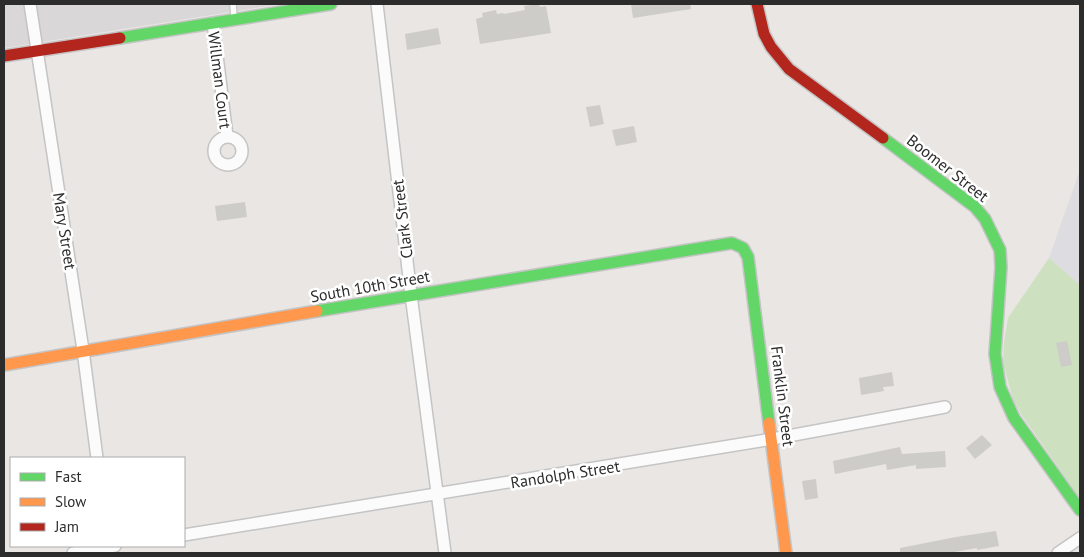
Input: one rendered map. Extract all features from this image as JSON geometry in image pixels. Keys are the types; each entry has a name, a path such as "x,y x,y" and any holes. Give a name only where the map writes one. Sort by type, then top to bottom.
{"street":[{"name":"Mary Street","path":"30,4 83,350 97,457"},
{"path":"4,56 331,4"},
{"name":"Clark Street","path":"377,4 411,295 445,553"},
{"name":"Boomer Street","path":"757,4 764,34 771,47 789,68 925,168 975,207 986,219 1000,250 1001,267 995,354 1000,387 1014,418 1080,510"},
{"name":"Willman Court","path":"213,23 227,136"},
{"name":"South 10th Street","path":"4,364 732,243 741,246"},
{"name":"Franklin Street","path":"741,246 746,252 750,266 786,553"},
{"name":"Randolph Street","path":"185,535 772,439 945,407"},
{"path":"1058,553 1080,538"},
{"path":"73,553 110,548"}],"lane":[{"path":"233,4 235,19"}],"shaded area":[{"path":"4,4 281,4 4,48"},
{"path":"1080,170 1080,285 1049,258"}],"green space":[{"path":"1049,258 1080,285 1080,498 1021,414 1013,399 1003,363 1008,318"}],"building":[{"path":"539,4 540,7 546,6 551,33 480,44 476,19 483,17 482,13 496,10 497,14 504,14 525,10 524,6"},
{"path":"631,4 690,4 691,9 633,18"},
{"path":"438,28 441,44 407,50 405,34"},
{"path":"600,105 604,124 590,127 586,107"},
{"path":"634,126 637,142 616,146 612,130"},
{"path":"245,202 247,217 217,221 215,206"},
{"path":"1067,341 1072,365 1061,367 1056,343"},
{"path":"892,372 894,386 883,387 884,391 861,395 859,378"},
{"path":"982,435 992,445 975,459 966,448"},
{"path":"900,447 902,454 945,451 946,467 916,469 916,465 887,470 886,464 835,474 833,461"},
{"path":"816,479 818,498 805,500 802,481"},
{"path":"996,531 999,546 949,553 900,553 900,548"}],"traffic: fast":[{"path":"120,38 331,4"},
{"path":"883,138 975,207 985,219 1000,250 1001,267 995,354 1000,387 1014,418 1080,510"},
{"path":"317,311 732,243 743,248 748,257 769,423"}],"traffic: slow":[{"path":"4,365 317,311"},
{"path":"769,423 786,553"}],"traffic: jam":[{"path":"757,4 764,34 771,47 789,69 883,138"},
{"path":"4,56 120,38"}]}
